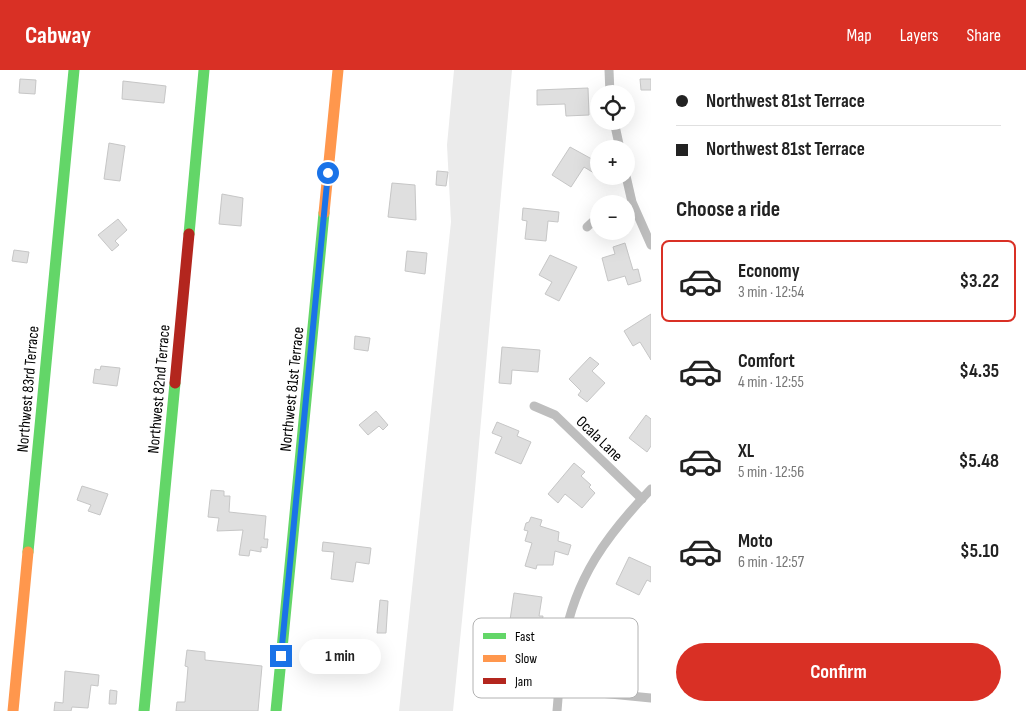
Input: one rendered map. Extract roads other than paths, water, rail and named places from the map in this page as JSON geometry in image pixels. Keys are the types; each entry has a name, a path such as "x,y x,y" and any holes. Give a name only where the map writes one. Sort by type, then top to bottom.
{"street":[{"name":"Northwest 83rd Terrace","path":"13,711 74,70"},
{"name":"Northwest 82nd Terrace","path":"144,711 204,70"},
{"name":"Northwest 81st Terrace","path":"276,711 338,70"},
{"path":"609,70 610,85"},
{"path":"635,214 651,245"},
{"path":"587,227 590,224"},
{"name":"Ocala Lane","path":"534,406 555,415 642,499"},
{"path":"571,618 582,582 594,557 613,530 651,489"},
{"path":"638,697 651,698"},
{"path":"557,711 558,698"}]}
